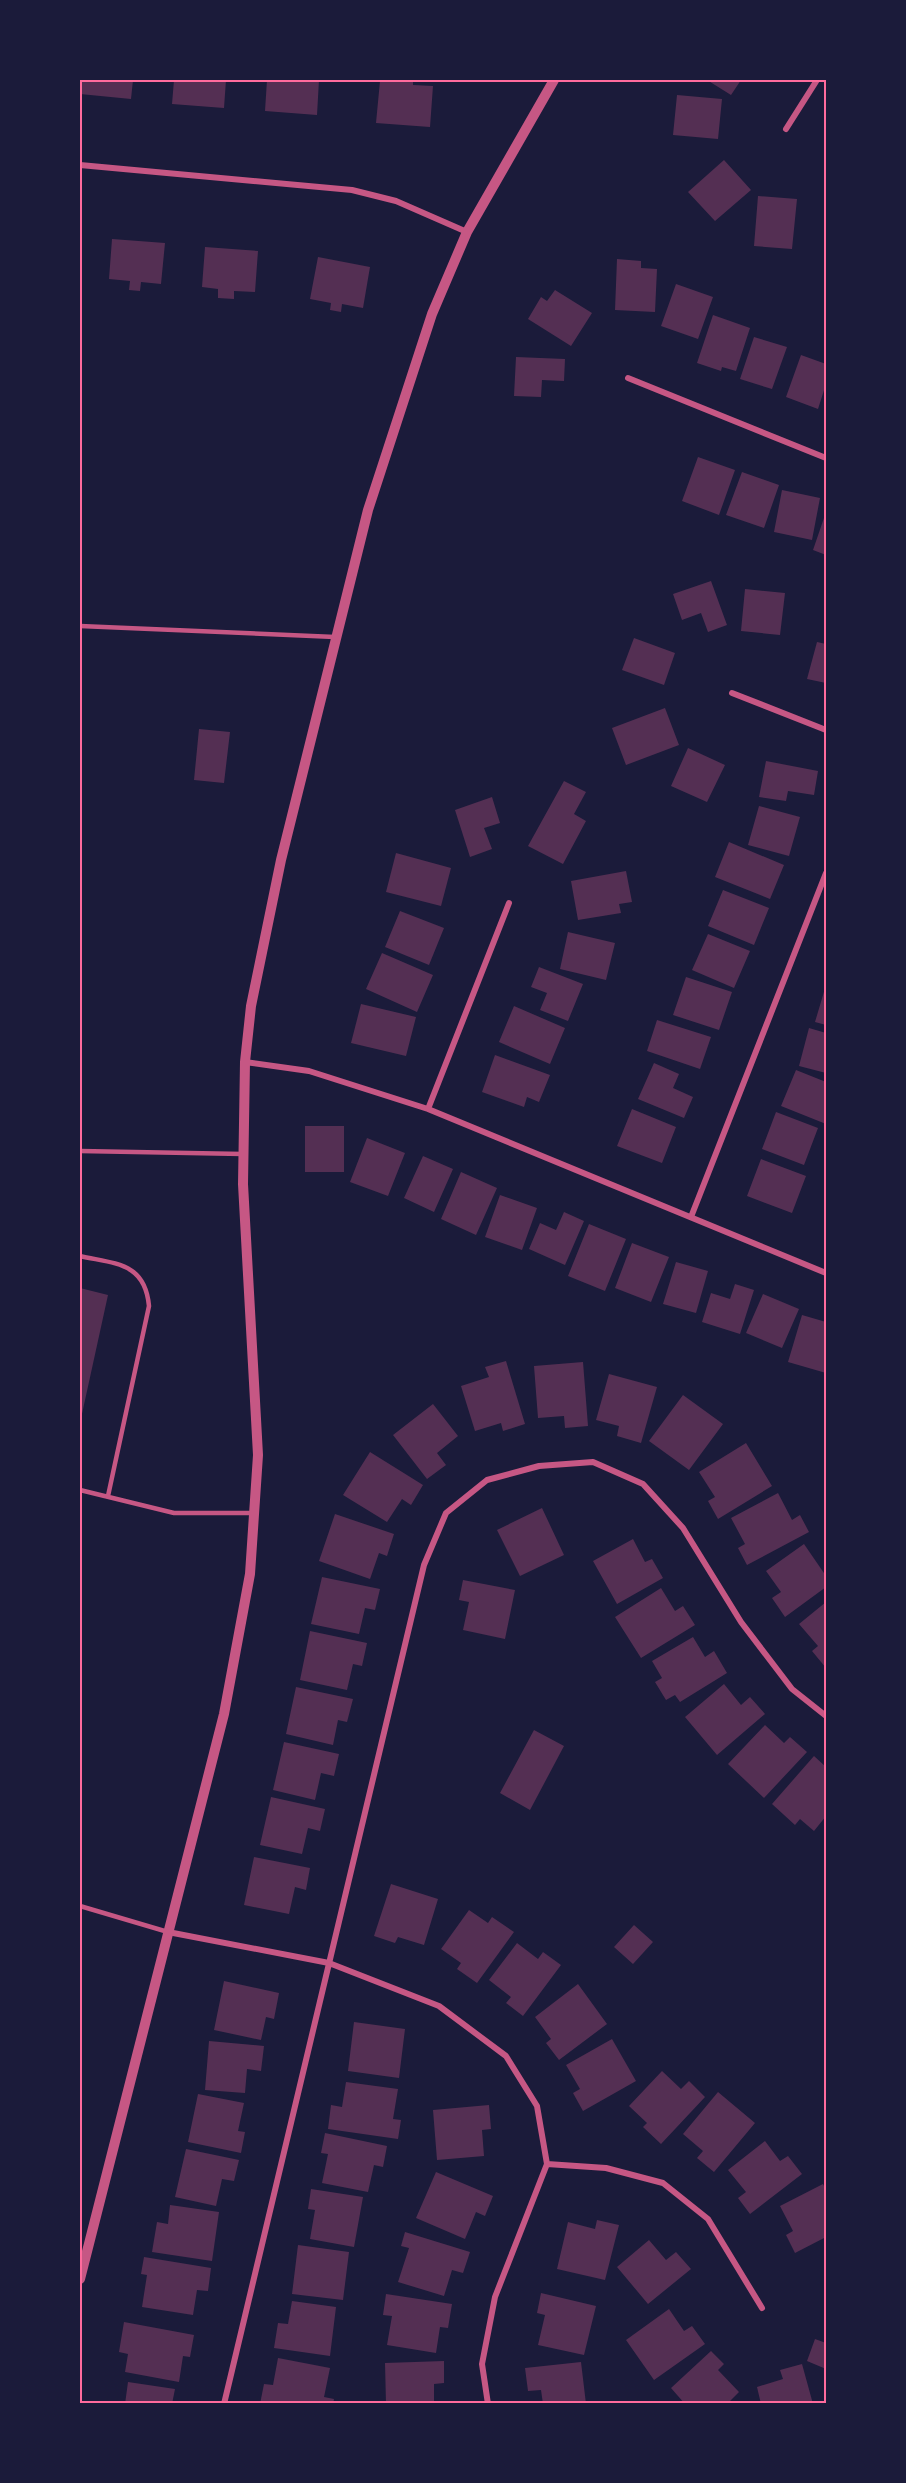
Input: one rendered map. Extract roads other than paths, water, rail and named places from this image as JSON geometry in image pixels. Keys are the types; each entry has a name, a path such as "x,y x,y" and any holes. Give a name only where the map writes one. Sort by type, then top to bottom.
{"street":[{"path":"80,2279 224,1714 250,1574 258,1455 243,1154 245,1062 250,1006 278,872 368,510 432,314 467,232 554,80"},
{"path":"786,129 817,80"},
{"path":"80,165 360,191 396,201 467,232"},
{"path":"628,378 826,458"},
{"path":"732,693 826,730"},
{"path":"691,1217 826,873"},
{"path":"428,1109 509,903"},
{"path":"245,1062 309,1071 428,1109 826,1273"},
{"path":"224,2403 424,1565 446,1513 487,1480 539,1466 593,1462 643,1484 683,1528 741,1622 792,1689 826,1716"},
{"path":"168,1932 329,1964 439,2006 506,2056 537,2106 547,2164 495,2297 482,2364 488,2403"},
{"path":"547,2164 606,2168 663,2183 708,2219 762,2308"}],"lane":[{"path":"80,626 336,637"},
{"path":"80,1151 243,1154"},
{"path":"80,1256 123,1265 142,1278 148,1291 149,1306 108,1496"},
{"path":"80,1490 174,1513 255,1513"},
{"path":"80,1906 168,1932"}]}
